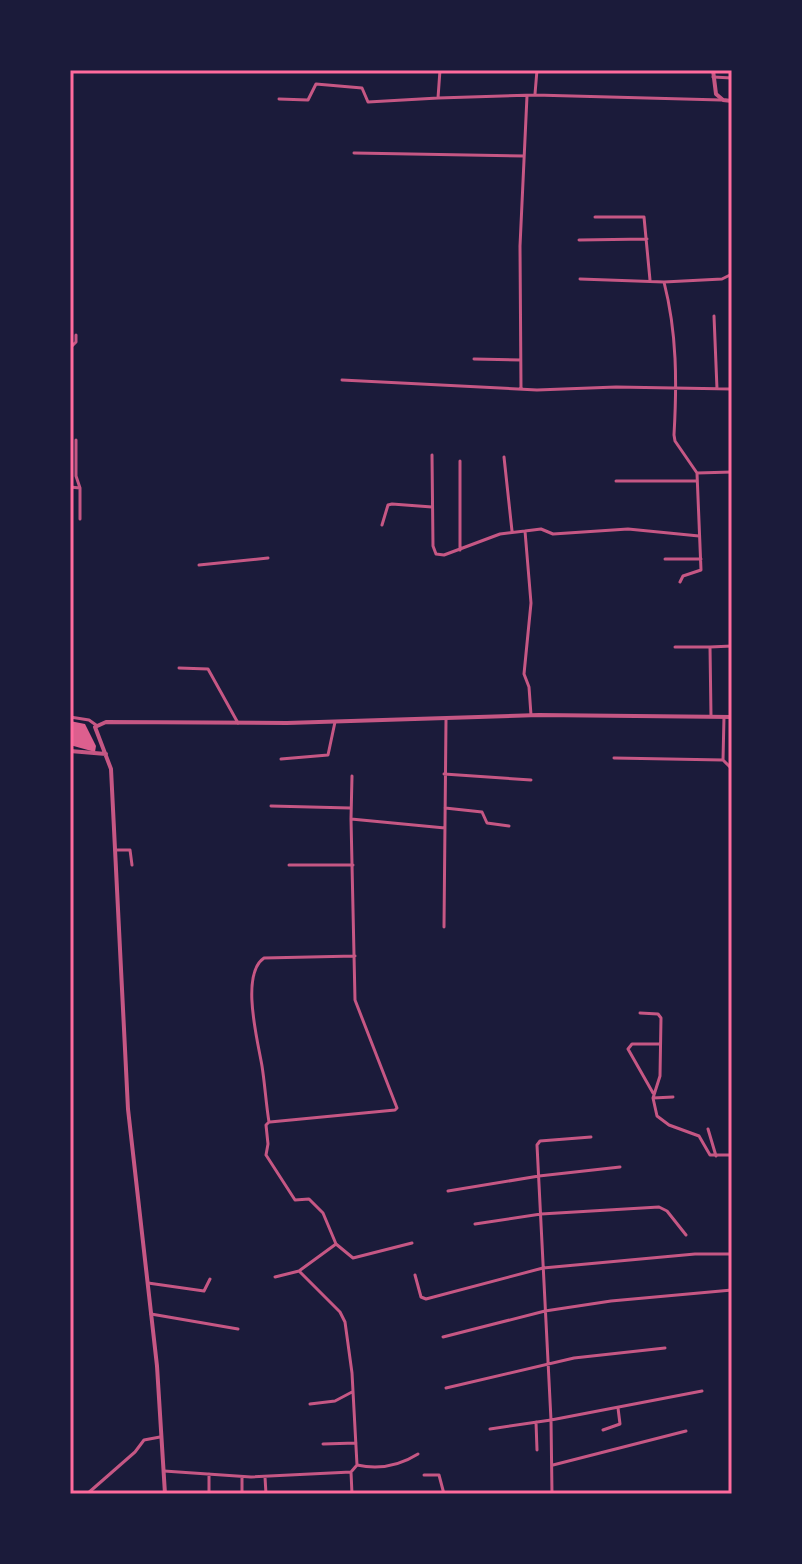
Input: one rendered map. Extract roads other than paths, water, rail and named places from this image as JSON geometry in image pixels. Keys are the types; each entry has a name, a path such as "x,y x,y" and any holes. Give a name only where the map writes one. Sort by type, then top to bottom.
{"street":[{"path":"438,98 440,70"},
{"path":"535,95 537,70"},
{"path":"713,70 714,92 723,100"},
{"path":"713,77 732,78"},
{"path":"279,99 308,100 316,84 363,88 368,102 535,95 732,101"},
{"path":"521,388 520,246 527,96"},
{"path":"354,153 524,156"},
{"path":"595,217 642,216 645,220 650,280"},
{"path":"579,240 647,239"},
{"path":"580,279 664,282 722,279 732,274"},
{"path":"664,282 675,328 675,441 697,473 701,571 683,576 680,582"},
{"path":"714,316 717,389"},
{"path":"70,348 76,342 76,335"},
{"path":"474,359 521,360"},
{"path":"342,380 565,390 732,389"},
{"path":"76,440 80,519"},
{"path":"432,455 435,552 444,555 512,531 663,531 699,536"},
{"path":"504,457 512,531"},
{"path":"460,461 460,550"},
{"path":"697,473 732,472"},
{"path":"616,481 697,481"},
{"path":"70,487 80,488"},
{"path":"382,525 388,505 432,507"},
{"path":"525,531 531,603 524,674 529,687 531,715"},
{"path":"199,565 268,558"},
{"path":"665,559 701,559"},
{"path":"675,647 732,646"},
{"path":"710,647 711,716"},
{"path":"179,668 208,669 236,723"},
{"path":"96,725 106,722 446,720 531,715 732,717"},
{"path":"70,717 89,720 96,725"},
{"path":"723,760 724,717"},
{"path":"444,927 446,720"},
{"path":"281,759 328,755 335,722"},
{"path":"96,725 95,730 111,769 128,1109 151,1314 165,1494"},
{"path":"70,751 106,754"},
{"path":"614,758 723,760 732,769"},
{"path":"444,774 531,780"},
{"path":"269,1122 397,1109 355,1000 350,808 352,776"},
{"path":"271,806 350,808"},
{"path":"445,808 484,812 487,823 509,826"},
{"path":"351,819 445,828"},
{"path":"115,850 130,850 132,865"},
{"path":"289,865 353,865"},
{"path":"355,956 264,958 258,962 252,991 253,1019 269,1122 266,1125 266,1155 295,1200 309,1199 320,1208 336,1244 349,1256 356,1258 412,1243"},
{"path":"640,1013 660,1015 660,1076 653,1095"},
{"path":"660,1044 632,1044 628,1049 653,1095 657,1116 699,1136 709,1154 732,1155"},
{"path":"653,1095 673,1097"},
{"path":"708,1129 716,1156"},
{"path":"552,1494 538,1142 591,1137"},
{"path":"448,1191 620,1167"},
{"path":"475,1224 541,1214 659,1207 667,1211 686,1235"},
{"path":"275,1277 302,1269 336,1244"},
{"path":"415,1275 421,1297 426,1299 543,1268 695,1254 732,1254"},
{"path":"302,1269 342,1316 356,1443 357,1465 351,1472 352,1494"},
{"path":"148,1283 204,1291 210,1279"},
{"path":"443,1337 545,1311 611,1301 732,1290"},
{"path":"151,1314 238,1329"},
{"path":"446,1388 574,1358 665,1348"},
{"path":"490,1429 702,1391"},
{"path":"310,1404 335,1401 352,1392"},
{"path":"603,1430 620,1424 618,1408"},
{"path":"536,1422 537,1450"},
{"path":"553,1465 686,1431"},
{"path":"87,1494 134,1454 144,1440 161,1436"},
{"path":"323,1444 356,1443"},
{"path":"357,1465 373,1468 390,1466 418,1454"},
{"path":"164,1471 242,1477 351,1472"},
{"path":"209,1474 209,1494"},
{"path":"424,1475 439,1475 444,1494"},
{"path":"242,1477 242,1494"},
{"path":"265,1477 266,1494"}]}
